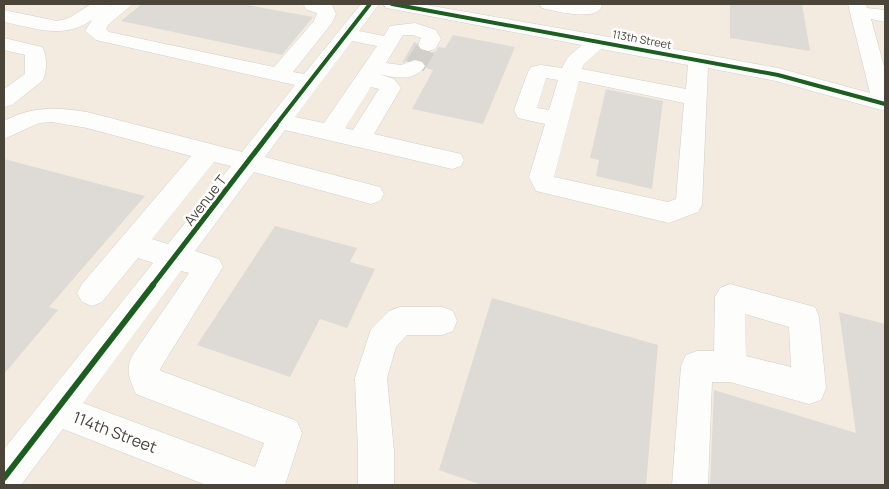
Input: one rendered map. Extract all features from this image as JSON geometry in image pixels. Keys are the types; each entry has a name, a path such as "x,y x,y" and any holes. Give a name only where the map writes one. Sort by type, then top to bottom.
{"street":[{"path":"4,16 57,27 66,27 102,4"},
{"path":"124,4 100,22 95,31 103,36 310,82"},
{"path":"279,75 323,23 327,14 326,9 310,4"},
{"name":"Avenue T","path":"57,410 370,4"},
{"name":"113th Street","path":"392,4 525,19 598,40 883,94"},
{"path":"548,4 586,10 592,7 593,4"},
{"path":"858,8 885,16"},
{"path":"858,8 883,94"},
{"path":"347,34 393,36 410,28 425,32 431,37 428,45"},
{"path":"330,132 393,36"},
{"path":"598,40 575,61 541,177 545,184 670,213 689,205 698,60"},
{"path":"4,44 35,51 35,68 34,76 4,100"},
{"path":"369,73 402,72 408,71 415,66"},
{"path":"557,119 526,113 524,110 539,71 570,74 696,98"},
{"path":"359,139 390,88 369,73"},
{"path":"4,131 28,118 54,113 371,194"},
{"path":"279,121 452,160"},
{"path":"92,293 208,152"},
{"path":"132,245 209,267 143,367 148,383 285,433 267,485"},
{"path":"376,485 376,451 371,378 382,338 400,321 442,321"},
{"path":"690,485 697,366 730,367"},
{"name":"114th Street","path":"4,478 57,410 198,476 253,485"}],"shaded area":[{"path":"4,4 885,4 885,485 4,485"}],"building":[{"path":"142,4 242,4 313,17 282,55 121,21"},
{"path":"730,4 802,4 810,51 730,38"},
{"path":"453,35 515,47 483,124 412,109 433,70 426,68 427,66 424,61 416,58 402,63 414,42 417,43 416,46 420,50 429,53 436,51 438,47 445,48"},
{"path":"606,89 663,101 652,189 596,176 599,160 590,158"},
{"path":"4,159 145,196 49,307 58,310 4,374"},
{"path":"275,226 357,248 350,262 375,269 347,328 320,319 290,377 197,345"},
{"path":"492,298 658,345 646,485 482,485 439,470"},
{"path":"839,312 885,324 885,485 710,485 714,390 856,433"}],"tunnel":[{"path":"415,66 428,45"}],"cycle path":[{"path":"4,478 370,4"},
{"path":"392,4 778,75 885,104"}]}
